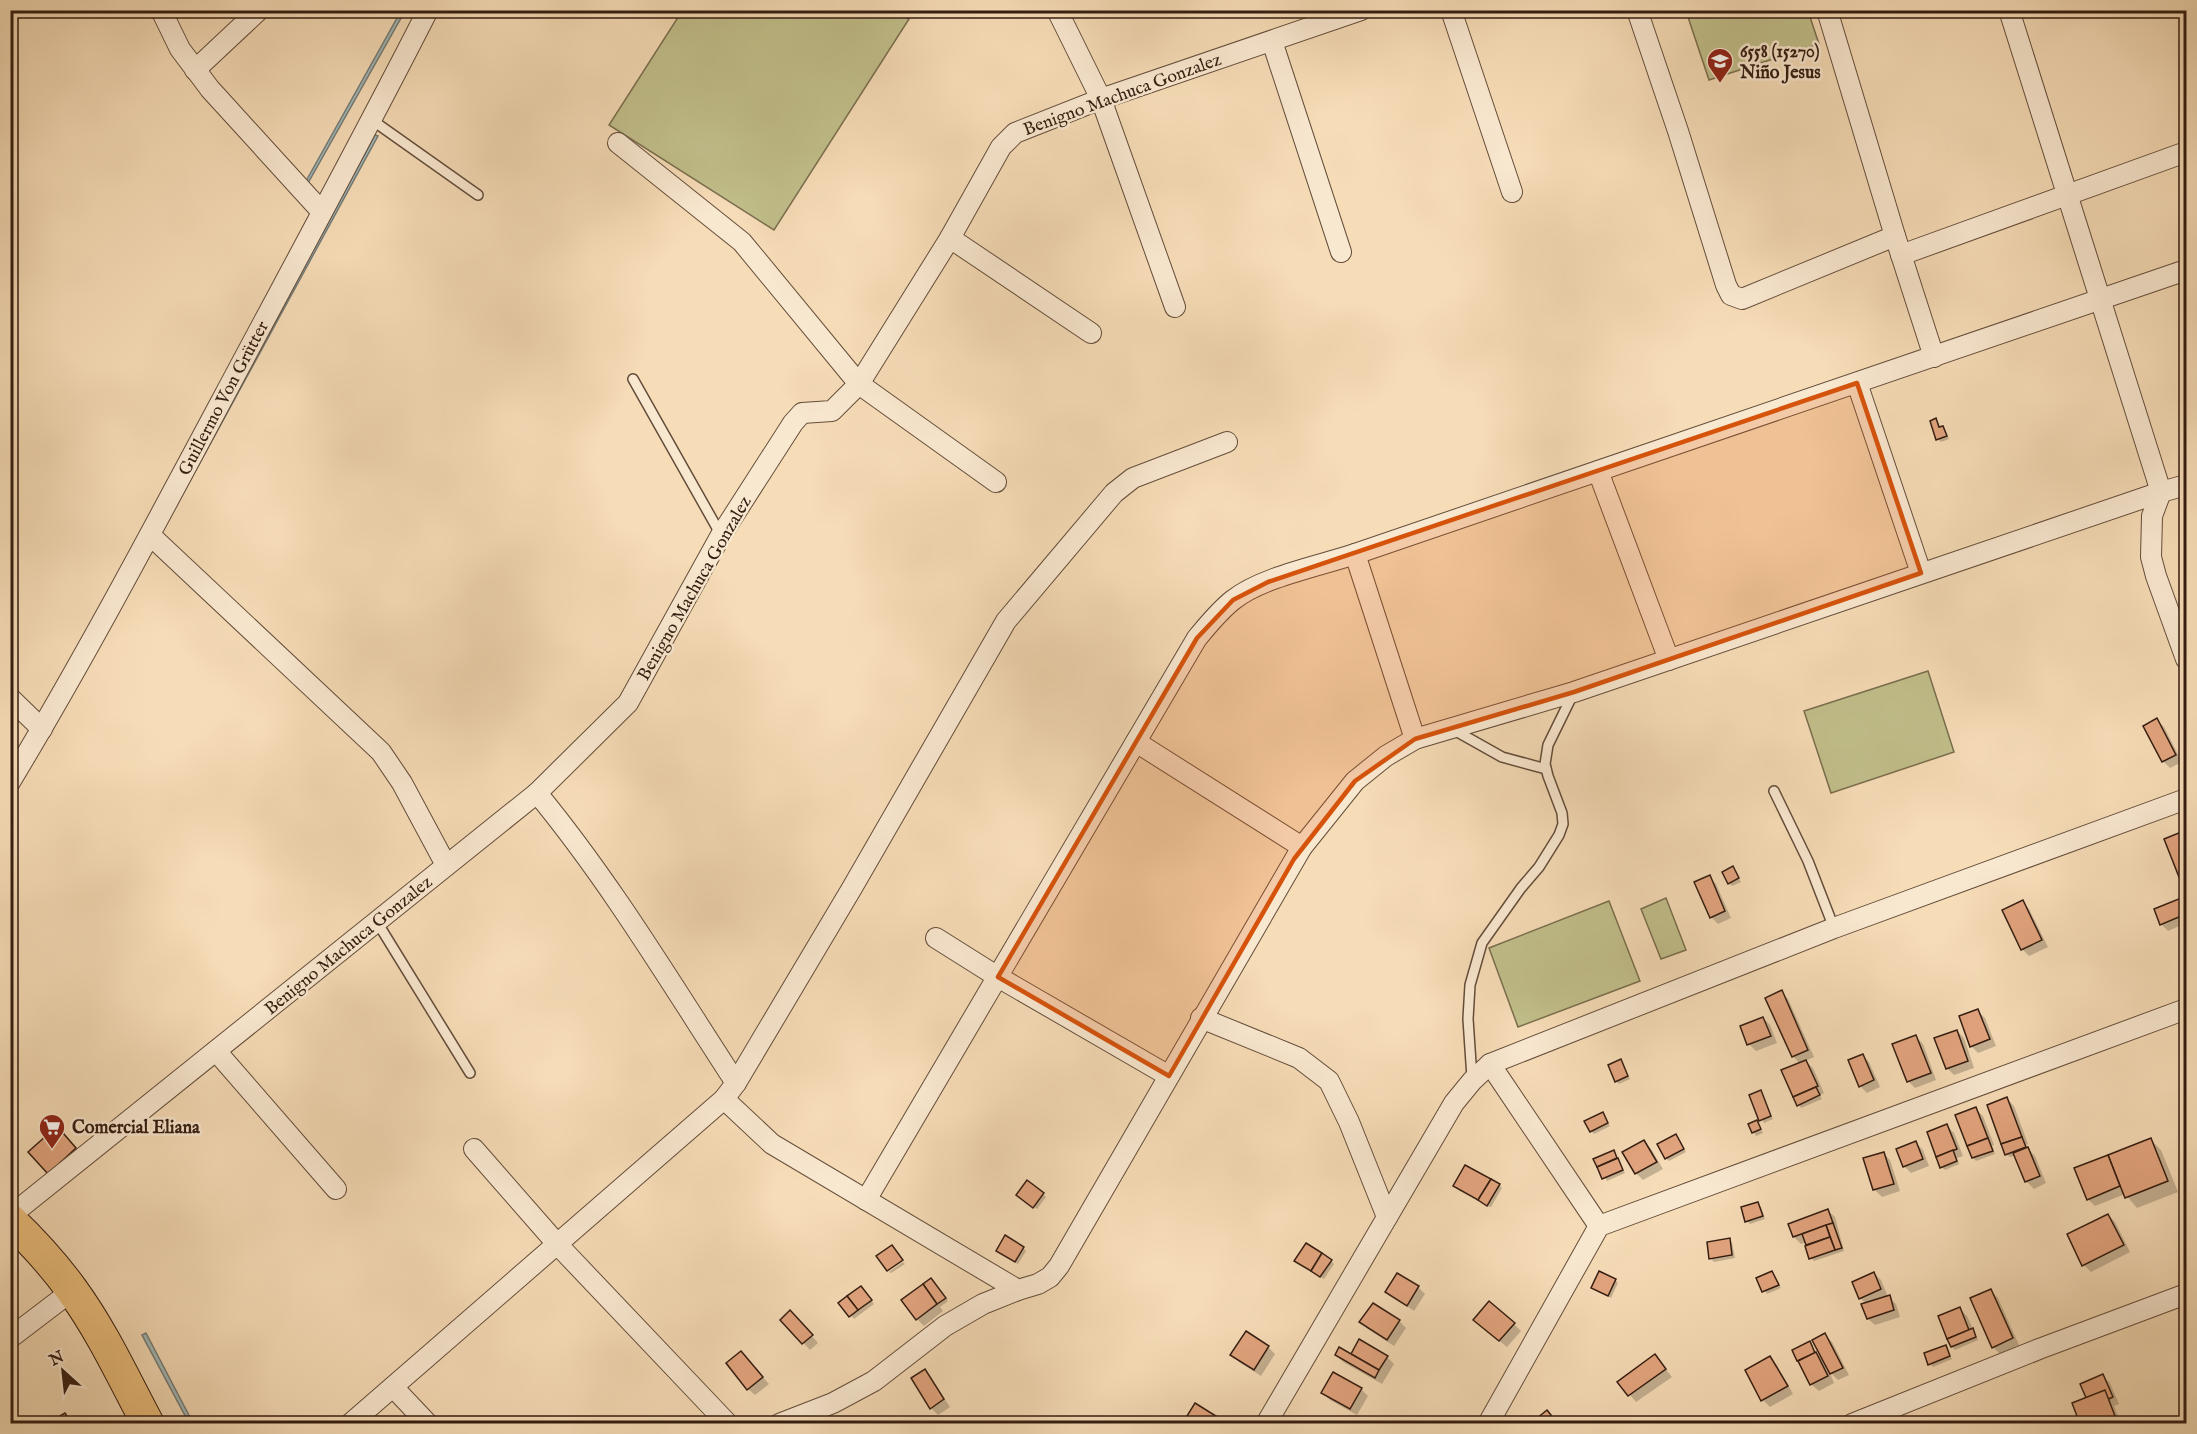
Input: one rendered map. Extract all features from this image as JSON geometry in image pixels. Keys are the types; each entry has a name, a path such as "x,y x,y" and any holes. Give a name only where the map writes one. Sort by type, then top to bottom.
{"main road":[{"path":"10,1218 52,1263 73,1290 92,1319 148,1424"}],"street":[{"path":"161,10 180,49 210,89 322,212"},
{"path":"195,70 259,10"},
{"name":"Guillermo Von Grütter","path":"10,782 150,535 372,120 428,10"},
{"path":"1057,10 1101,99 1175,307"},
{"name":"Benigno Machuca Gonzalez","path":"10,1218 537,793 628,703 721,536 797,417 807,412 832,411 859,384 950,238 1001,147 1016,133 1101,99 1361,10"},
{"path":"1451,10 1512,192"},
{"path":"1637,10 1731,295 1742,299 1895,236"},
{"path":"1827,10 1934,357"},
{"path":"2009,10 2161,492 2152,516 2151,557 2187,659"},
{"path":"1272,40 1341,252"},
{"path":"618,143 742,242 859,384 996,482"},
{"path":"1901,255 2187,152"},
{"path":"950,238 1092,333"},
{"path":"866,1200 1197,638 1233,600 1268,582 2187,270"},
{"path":"1857,383 1921,573"},
{"path":"350,1424 558,1245 730,1091 852,888 1006,621 1114,492 1133,478 1227,442"},
{"path":"1598,471 1669,660"},
{"path":"779,1424 833,1403 874,1381 945,1326 983,1304 1050,1278 1302,847 1355,781 1386,756 1415,739 1574,692 2187,485"},
{"path":"150,535 381,752 402,783 446,865"},
{"path":"1355,554 1415,739"},
{"path":"10,698 42,729"},
{"path":"1136,742 1302,847"},
{"path":"537,793 576,840 609,888 730,1091 772,1144 1018,1290"},
{"path":"1266,1424 1454,1103 1490,1064 1833,928 2187,799"},
{"path":"936,938 998,977 1169,1076"},
{"path":"1488,1424 1599,1226 2187,1008"},
{"path":"1201,1018 1299,1058 1329,1081 1349,1122 1387,1217"},
{"path":"216,1051 336,1189"},
{"path":"1490,1064 1599,1226"},
{"path":"474,1149 558,1245 728,1424"},
{"path":"10,1338 73,1290"},
{"path":"1852,1424 2039,1349 2187,1294"},
{"path":"393,1387 428,1424"}],"lane":[{"path":"372,120 478,195"},
{"path":"633,379 721,536"},
{"path":"1472,1081 1468,1019 1470,985 1482,943 1521,888 1539,867 1559,835 1563,824 1562,813 1545,764 1548,745 1574,692"},
{"path":"1452,728 1502,757 1546,769"},
{"path":"1774,791 1805,853 1833,928"},
{"path":"377,922 470,1073"}],"highlighted area":[{"path":"1857,383 1921,573 1574,692 1415,739 1355,781 1294,859 1169,1076 998,977 1197,638 1233,600 1268,582"}],"shaded area":[{"path":"682,11 895,11 909,19 774,230 609,125"},
{"path":"1686,11 1808,11 1819,44 1709,80"},
{"path":"1928,671 1954,752 1831,793 1804,711"},
{"path":"1666,898 1686,950 1661,959 1641,909"},
{"path":"1609,901 1640,981 1518,1027 1489,948"}],"water":[{"path":"401,11 405,11 308,183 306,181"},
{"path":"375,135 378,136 165,527"},
{"path":"146,1333 193,1423 189,1423 142,1335"}],"building":[{"path":"1936,418 1939,427 1943,426 1947,436 1936,440 1930,421"},
{"path":"2157,718 2176,755 2162,762 2143,726"},
{"path":"2186,830 2186,875 2179,877 2164,839"},
{"path":"1733,866 1739,878 1728,884 1722,872"},
{"path":"1710,875 1725,911 1710,918 1694,882"},
{"path":"2186,896 2186,914 2160,925 2154,909"},
{"path":"2023,900 2042,940 2021,950 2002,910"},
{"path":"1782,990 1808,1050 1792,1057 1765,998"},
{"path":"1978,1009 1990,1039 1970,1047 1959,1016"},
{"path":"1763,1017 1771,1036 1747,1045 1740,1026"},
{"path":"1957,1030 1968,1061 1946,1069 1934,1038"},
{"path":"1916,1035 1931,1073 1907,1082 1892,1044"},
{"path":"1863,1054 1874,1080 1859,1087 1848,1060"},
{"path":"1621,1059 1628,1076 1615,1082 1608,1065"},
{"path":"1806,1060 1818,1086 1793,1097 1781,1070"},
{"path":"1816,1087 1820,1095 1797,1106 1793,1097"},
{"path":"1761,1090 1771,1116 1759,1121 1749,1095"},
{"path":"2007,1097 2022,1137 2001,1144 1987,1105"},
{"path":"1976,1107 1988,1138 1967,1146 1955,1115"},
{"path":"1603,1112 1608,1123 1590,1132 1584,1121"},
{"path":"1757,1120 1761,1129 1752,1133 1748,1124"},
{"path":"1947,1124 1957,1149 1936,1157 1927,1132"},
{"name":"Comercial Eliana","path":"57,1126 76,1148 48,1174 28,1152"},
{"path":"1676,1134 1684,1149 1665,1159 1657,1144"},
{"path":"2022,1137 2026,1147 2005,1155 2001,1144"},
{"path":"1988,1138 1993,1151 1972,1158 1967,1146"},
{"path":"2151,1138 2168,1181 2125,1198 2108,1155"},
{"path":"1644,1140 1657,1162 1635,1174 1622,1152"},
{"path":"1916,1141 1923,1159 1903,1167 1896,1149"},
{"path":"2028,1147 2040,1176 2025,1182 2013,1153"},
{"path":"1614,1150 1617,1158 1597,1167 1593,1159"},
{"path":"1953,1150 1957,1161 1940,1168 1936,1157"},
{"path":"1884,1152 1894,1184 1873,1190 1863,1158"},
{"path":"2108,1155 2120,1186 2087,1200 2074,1168"},
{"path":"1618,1158 1623,1170 1602,1179 1597,1167"},
{"path":"1465,1165 1491,1179 1478,1200 1453,1186"},
{"path":"1491,1179 1500,1184 1487,1206 1478,1200"},
{"path":"1027,1180 1044,1193 1033,1208 1016,1195"},
{"path":"1758,1202 1763,1216 1745,1222 1741,1207"},
{"path":"1828,1209 1833,1223 1793,1237 1788,1224"},
{"path":"2108,1214 2124,1245 2082,1266 2067,1234"},
{"path":"1833,1223 1842,1248 1835,1250 1826,1225"},
{"path":"1826,1225 1830,1237 1806,1245 1802,1234"},
{"path":"1005,1235 1024,1247 1015,1262 996,1251"},
{"path":"1830,1237 1835,1250 1809,1259 1805,1246"},
{"path":"1730,1238 1732,1255 1709,1259 1707,1242"},
{"path":"1306,1243 1322,1253 1311,1271 1294,1261"},
{"path":"892,1245 903,1260 887,1271 876,1256"},
{"path":"1322,1253 1332,1260 1320,1277 1311,1271"},
{"path":"1599,1271 1616,1279 1608,1296 1591,1288"},
{"path":"1772,1271 1779,1285 1762,1292 1756,1278"},
{"path":"1874,1272 1881,1289 1859,1299 1852,1282"},
{"path":"1397,1273 1419,1286 1407,1306 1385,1292"},
{"path":"931,1278 946,1298 937,1304 923,1284"},
{"path":"923,1284 937,1304 916,1320 901,1300"},
{"path":"861,1286 872,1300 858,1310 847,1296"},
{"path":"1991,1289 2013,1338 1992,1348 1970,1298"},
{"path":"1890,1295 1894,1310 1867,1319 1861,1304"},
{"path":"847,1296 858,1310 849,1317 838,1303"},
{"path":"1489,1301 1515,1323 1499,1341 1473,1320"},
{"path":"1373,1303 1400,1320 1387,1340 1359,1322"},
{"path":"1960,1307 1969,1330 1947,1339 1938,1316"},
{"path":"790,1310 813,1335 802,1344 780,1320"},
{"path":"1973,1328 1976,1337 1951,1347 1947,1339"},
{"path":"1246,1331 1269,1346 1254,1370 1230,1355"},
{"path":"1825,1333 1843,1368 1830,1374 1812,1340"},
{"path":"1359,1339 1388,1356 1379,1370 1351,1354"},
{"path":"1810,1341 1815,1353 1797,1361 1792,1350"},
{"path":"1946,1345 1950,1356 1928,1365 1924,1353"},
{"path":"1339,1347 1379,1370 1375,1378 1335,1355"},
{"path":"741,1351 763,1377 747,1390 726,1363"},
{"path":"1816,1352 1828,1376 1810,1385 1798,1361"},
{"path":"1655,1354 1666,1369 1628,1396 1617,1382"},
{"path":"1770,1356 1788,1386 1761,1401 1745,1370"},
{"path":"925,1369 944,1399 930,1409 911,1378"},
{"path":"1333,1372 1362,1388 1350,1409 1321,1393"},
{"path":"2103,1374 2113,1397 2090,1407 2080,1384"},
{"path":"2105,1390 2115,1416 2096,1424 2080,1424 2072,1403"},
{"path":"1195,1403 1227,1423 1227,1424 1182,1424"},
{"path":"1547,1410 1558,1424 1531,1423"},
{"path":"65,1413 72,1424 46,1424"}],"place":[{"name":"6558 (15270) Niño Jesus","path":"1720,84"},
{"name":"Comercial Eliana","path":"52,1150"}]}
